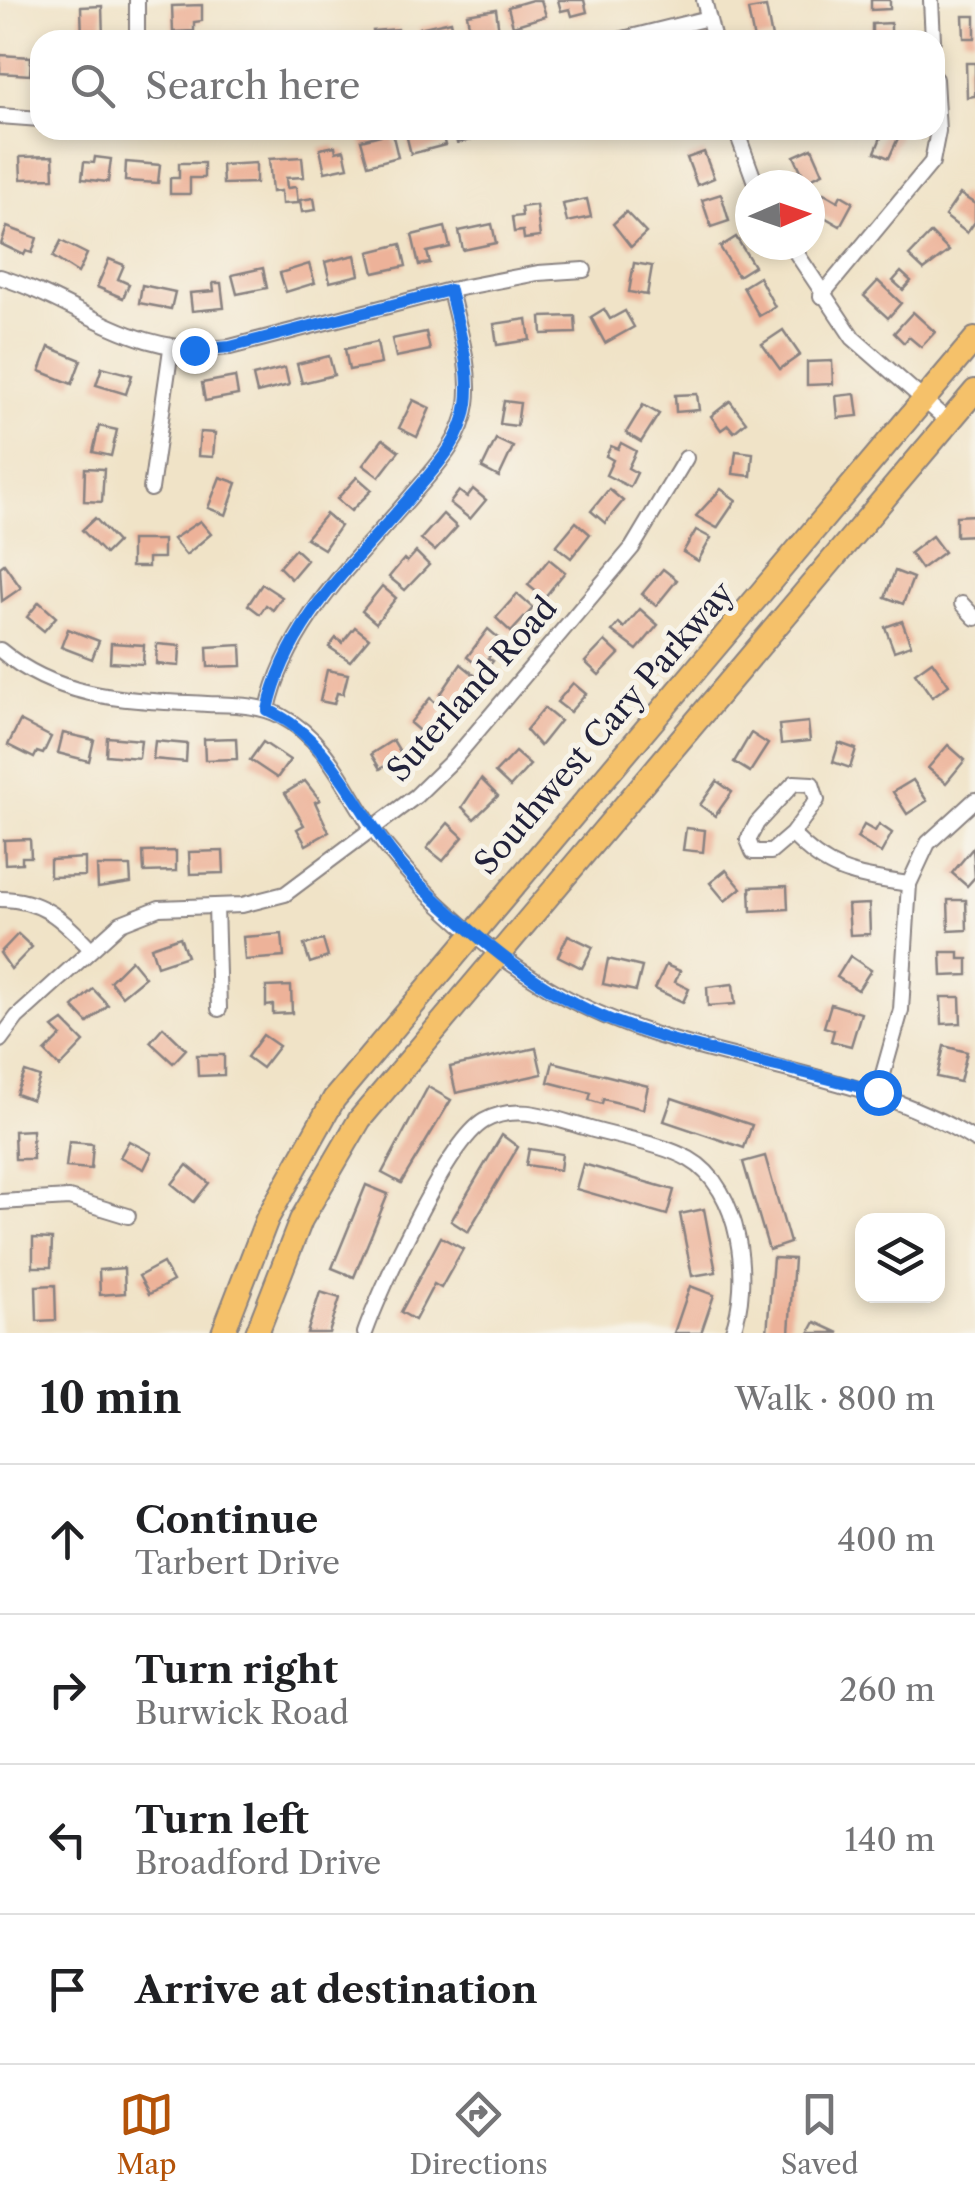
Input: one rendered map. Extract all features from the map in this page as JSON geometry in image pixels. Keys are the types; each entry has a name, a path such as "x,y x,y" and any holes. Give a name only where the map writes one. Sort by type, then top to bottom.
{"main road":[{"name":"Southwest Cary Parkway","path":"223,1333 267,1219 334,1099 975,339"},
{"name":"Southwest Cary Parkway","path":"257,1333 301,1220 360,1119 497,952 975,391"}],"street":[{"path":"136,30 137,0"},
{"path":"704,0 711,30"},
{"path":"931,0 932,30"},
{"path":"659,30 708,18"},
{"path":"0,116 30,118"},
{"path":"740,140 751,170"},
{"path":"821,296 932,162 936,140"},
{"path":"799,260 853,338 949,422"},
{"path":"0,277 120,334 172,349 230,347 450,290 538,272 584,270"},
{"path":"268,710 278,669 302,625 439,464 462,424 468,386 450,290"},
{"path":"150,489 172,349"},
{"name":"Suterland Road","path":"0,1040 17,1018 90,948 140,913 216,906 284,894 373,830 454,758 632,548 686,458"},
{"path":"962,604 975,618"},
{"path":"0,650 38,677 89,695 268,710 300,726 321,746 373,830 418,883 497,952 552,990 614,1021 878,1092 975,1140"},
{"path":"807,781 812,784 817,800 792,834 762,854 754,852 748,840 757,823 794,782 807,781"},
{"path":"878,1092 901,1010 910,884 928,843 975,800"},
{"path":"792,834 815,858 832,868 910,884"},
{"path":"0,900 36,903 53,912 90,948"},
{"path":"216,906 219,1009"},
{"path":"365,1333 392,1268 461,1145 484,1121 517,1112 682,1156 711,1177 730,1216 739,1253 739,1308 732,1333"},
{"path":"0,1202 69,1198 128,1216"}],"building":[{"path":"541,0 546,16 513,26 508,7"},
{"path":"558,0 584,0 587,12 572,16 570,9 561,11"},
{"path":"871,0 890,0 890,9 871,10"},
{"path":"202,5 202,21 194,22 194,30 173,30 172,6"},
{"path":"102,6 103,30 82,30 81,7"},
{"path":"766,7 770,30 752,30 748,10"},
{"path":"496,9 499,30 470,30 467,14"},
{"path":"963,16 975,16 975,38 964,38"},
{"path":"451,21 453,30 420,30"},
{"path":"891,23 891,30 872,30 872,24"},
{"path":"0,55 30,57 30,75 0,73"},
{"path":"966,63 975,63 975,96 967,97"},
{"path":"361,140 394,140 398,157 368,165"},
{"path":"408,140 444,140 445,145 411,154"},
{"path":"880,140 897,140 889,158 875,152"},
{"path":"335,146 336,152 344,150 348,167 325,172 320,149"},
{"path":"812,148 822,170 801,170 794,156"},
{"path":"704,152 714,178 697,185 687,158"},
{"path":"53,156 54,178 21,179 20,157"},
{"path":"95,157 111,159 108,182 82,179 84,162 94,163"},
{"path":"302,157 304,177 286,178 287,188 296,187 298,203 282,204 281,191 272,192 269,159"},
{"path":"126,162 160,165 158,183 125,181"},
{"path":"179,163 204,163 204,178 190,178 190,194 170,194 170,178 179,178"},
{"path":"256,163 256,183 223,184 222,165"},
{"path":"721,194 729,221 711,227 702,200"},
{"path":"825,194 838,201 841,195 853,202 840,226 825,217"},
{"path":"960,194 975,204 975,222 967,233 945,216"},
{"path":"314,198 316,210 302,212 300,200"},
{"path":"587,199 591,217 567,222 563,204"},
{"path":"536,205 540,237 524,239 523,231 514,232 512,217 522,216 521,207"},
{"path":"626,212 646,233 631,247 613,224"},
{"path":"492,224 496,243 463,250 459,231"},
{"path":"7,227 37,238 32,253 26,251 24,255 1,244"},
{"path":"445,227 450,247 427,252 430,263 419,265 412,235"},
{"path":"931,233 949,251 924,270 909,256"},
{"path":"735,238 735,260 750,260 754,266 738,276 720,247"},
{"path":"61,241 87,254 78,273 53,257"},
{"path":"401,244 406,266 374,273 369,252"},
{"path":"355,255 359,275 330,282 325,262"},
{"path":"109,259 124,265 118,279 129,284 123,298 97,287"},
{"path":"634,263 652,266 647,295 629,292"},
{"path":"309,264 315,283 286,292 280,273"},
{"path":"263,268 267,288 237,294 232,275"},
{"path":"901,272 911,281 903,290 893,281"},
{"path":"759,277 775,307 759,316 743,287"},
{"path":"878,281 901,303 888,318 864,296"},
{"path":"213,283 221,283 224,308 192,311 190,293 214,291"},
{"path":"142,285 175,292 171,309 139,303"},
{"path":"604,309 610,319 625,311 634,327 605,343 591,317"},
{"path":"913,312 935,332 921,347 909,337 904,343 894,333"},
{"path":"575,316 576,333 542,334 541,317"},
{"path":"527,319 530,340 497,345 494,324"},
{"path":"783,330 800,355 780,369 762,344"},
{"path":"426,332 430,350 396,357 392,339"},
{"path":"377,342 381,364 349,370 345,349"},
{"path":"49,347 81,360 72,384 40,371"},
{"path":"329,356 334,375 302,383 297,364"},
{"path":"832,361 833,384 807,385 807,362"},
{"path":"102,367 132,375 126,394 96,385"},
{"path":"285,368 289,385 257,393 253,376"},
{"path":"235,377 238,395 205,401 202,383"},
{"path":"697,394 699,410 676,412 675,395"},
{"path":"855,394 858,416 838,418 836,396"},
{"path":"413,400 430,408 417,437 399,428"},
{"path":"504,401 520,403 517,426 500,424"},
{"path":"730,401 746,422 734,432 728,425 721,430 711,416"},
{"path":"643,405 659,414 641,442 626,433"},
{"path":"99,426 117,430 111,456 93,452"},
{"path":"200,432 215,433 213,457 198,456"},
{"path":"383,439 399,451 379,477 363,465"},
{"path":"496,439 513,447 499,477 482,468"},
{"path":"621,443 636,451 628,468 637,473 630,487 606,475 613,460 606,456 611,446 618,449"},
{"path":"736,451 753,453 751,476 733,474"},
{"path":"85,468 104,469 102,502 84,501"},
{"path":"220,477 237,483 226,515 208,508"},
{"path":"357,477 372,490 351,511 337,499"},
{"path":"473,489 486,500 470,519 450,503 459,491 467,497"},
{"path":"609,489 623,501 605,523 591,511"},
{"path":"721,489 736,500 717,528 696,516"},
{"path":"326,514 340,526 324,549 306,538"},
{"path":"443,514 457,527 435,551 421,539"},
{"path":"975,515 975,535 956,536 956,516"},
{"path":"95,518 117,542 105,554 82,530"},
{"path":"200,521 211,534 186,555 173,539"},
{"path":"576,522 590,534 571,558 556,546"},
{"path":"696,530 711,538 698,561 683,552"},
{"path":"932,536 944,552 921,569 910,553"},
{"path":"131,540 163,540 163,558 148,558 148,567 131,567"},
{"path":"295,549 307,560 291,579 279,567"},
{"path":"416,552 429,565 405,590 389,577 404,559 407,562"},
{"path":"549,559 565,572 544,598 528,585"},
{"path":"4,564 21,588 2,601 0,567"},
{"path":"663,569 677,580 656,606 642,594"},
{"path":"895,571 913,578 903,604 885,597"},
{"path":"262,584 282,597 273,610 266,605 260,614 248,605"},
{"path":"382,586 396,598 376,623 362,611"},
{"path":"517,594 533,608 511,632 496,618"},
{"path":"39,602 56,617 44,631 27,617"},
{"path":"640,609 658,625 637,650 612,631 619,623 624,628"},
{"path":"902,621 911,645 894,651 885,627"},
{"path":"355,627 369,638 350,661 329,647 336,638 342,643"},
{"path":"68,629 99,641 92,659 61,647"},
{"path":"488,629 502,641 488,658 493,661 485,671 467,657"},
{"path":"605,641 619,654 599,675 585,662"},
{"path":"111,643 144,645 143,664 110,662"},
{"path":"157,644 180,646 179,666 156,664"},
{"path":"241,645 242,666 208,667 207,647"},
{"path":"932,661 949,685 932,697 915,673"},
{"path":"461,664 477,677 451,704 440,695"},
{"path":"327,670 348,674 343,694 337,693 334,704 320,701"},
{"path":"573,683 586,694 570,712 557,702"},
{"path":"430,698 445,710 425,736 410,723"},
{"path":"544,708 560,721 540,746 526,730"},
{"path":"20,721 51,737 43,754 37,752 34,758 8,745"},
{"path":"808,722 810,741 781,744 779,725"},
{"path":"63,733 94,740 89,761 58,753"},
{"path":"751,733 768,744 750,772 734,762"},
{"path":"107,737 141,740 139,758 106,755"},
{"path":"236,738 237,759 205,760 204,739"},
{"path":"393,740 402,755 380,769 371,754"},
{"path":"155,741 187,744 186,762 153,759"},
{"path":"263,742 290,760 277,778 250,760"},
{"path":"839,743 856,749 850,768 833,762"},
{"path":"948,745 965,760 946,783 928,768"},
{"path":"515,752 530,765 510,787 495,773"},
{"path":"481,779 498,796 474,819 462,807"},
{"path":"913,780 927,801 907,814 893,792"},
{"path":"305,781 320,800 315,802 329,832 306,845 297,829 304,825 285,793"},
{"path":"717,781 732,792 715,816 700,805"},
{"path":"448,823 463,837 443,861 427,848"},
{"path":"879,824 892,833 881,853 857,838 864,825 875,831"},
{"path":"686,828 705,830 703,852 683,850"},
{"path":"30,839 31,857 22,857 22,863 5,864 4,840"},
{"path":"973,848 975,877 967,886 952,873"},
{"path":"176,851 176,871 144,872 143,852"},
{"path":"223,851 224,873 190,874 189,852"},
{"path":"85,858 85,876 50,877 50,860"},
{"path":"97,866 130,866 131,883 98,888"},
{"path":"726,870 741,888 725,901 710,883"},
{"path":"787,886 788,909 751,911 750,887"},
{"path":"948,900 966,900 967,930 949,931"},
{"path":"869,904 870,934 850,935 848,905"},
{"path":"18,934 32,947 11,969 0,953"},
{"path":"282,934 284,957 245,960 243,937"},
{"path":"568,935 593,947 582,968 558,956"},
{"path":"180,937 187,956 157,966 151,947"},
{"path":"323,940 328,957 310,963 304,945"},
{"path":"941,952 959,952 959,959 968,959 968,975 942,976"},
{"path":"850,956 871,970 858,990 837,977"},
{"path":"608,959 642,967 636,991 603,984"},
{"path":"131,960 145,977 122,996 110,981"},
{"path":"666,965 680,971 675,982 689,989 683,1002 655,989"},
{"path":"733,984 735,1004 708,1006 707,987"},
{"path":"291,986 292,1013 273,1014 273,1005 266,1006 266,987"},
{"path":"93,989 108,1005 88,1023 73,1007"},
{"path":"941,997 960,997 961,1023 942,1024"},
{"path":"831,1004 861,1013 851,1046 831,1041 834,1030 824,1027"},
{"path":"63,1021 84,1042 60,1067 45,1052 61,1036 53,1028"},
{"path":"163,1027 186,1049 173,1063 150,1042"},
{"path":"263,1035 279,1046 262,1068 247,1057"},
{"path":"944,1046 967,1052 960,1082 937,1077"},
{"path":"536,1048 542,1074 456,1093 450,1067"},
{"path":"197,1055 224,1055 224,1075 198,1076"},
{"path":"553,1062 648,1086 643,1109 603,1099 602,1104 589,1100 591,1093 548,1082"},
{"path":"25,1072 40,1077 32,1100 16,1094"},
{"path":"428,1087 451,1100 401,1183 382,1173"},
{"path":"672,1098 752,1125 744,1148 664,1121"},
{"path":"32,1130 33,1159 15,1159 14,1131"},
{"path":"502,1135 518,1147 468,1232 451,1221"},
{"path":"129,1141 152,1153 144,1169 120,1157"},
{"path":"69,1142 93,1144 91,1169 66,1167"},
{"path":"529,1149 562,1154 560,1170 526,1165"},
{"path":"765,1156 790,1243 769,1250 743,1162"},
{"path":"583,1164 674,1190 667,1215 576,1189"},
{"path":"187,1165 209,1183 194,1202 172,1184"},
{"path":"366,1185 388,1194 354,1277 332,1268"},
{"path":"704,1209 716,1272 692,1276 680,1214"},
{"path":"441,1237 463,1249 441,1288 434,1284 415,1320 401,1312"},
{"path":"33,1238 52,1239 51,1267 33,1267"},
{"path":"773,1258 794,1259 789,1333 767,1333"},
{"path":"163,1263 173,1281 149,1294 139,1276"},
{"path":"124,1268 125,1293 100,1295 99,1270"},
{"path":"55,1285 56,1320 37,1321 36,1286"},
{"path":"690,1286 714,1295 701,1333 674,1333"},
{"path":"320,1292 340,1298 329,1333 307,1333"},
{"path":"815,1322 839,1333 809,1333"}],"route":[{"path":"194,350 230,347 450,290 468,386 467,407 455,441 302,625 278,669 268,710 300,726 321,746 373,830 418,883 532,978 600,1016 628,1026 878,1092"}]}
